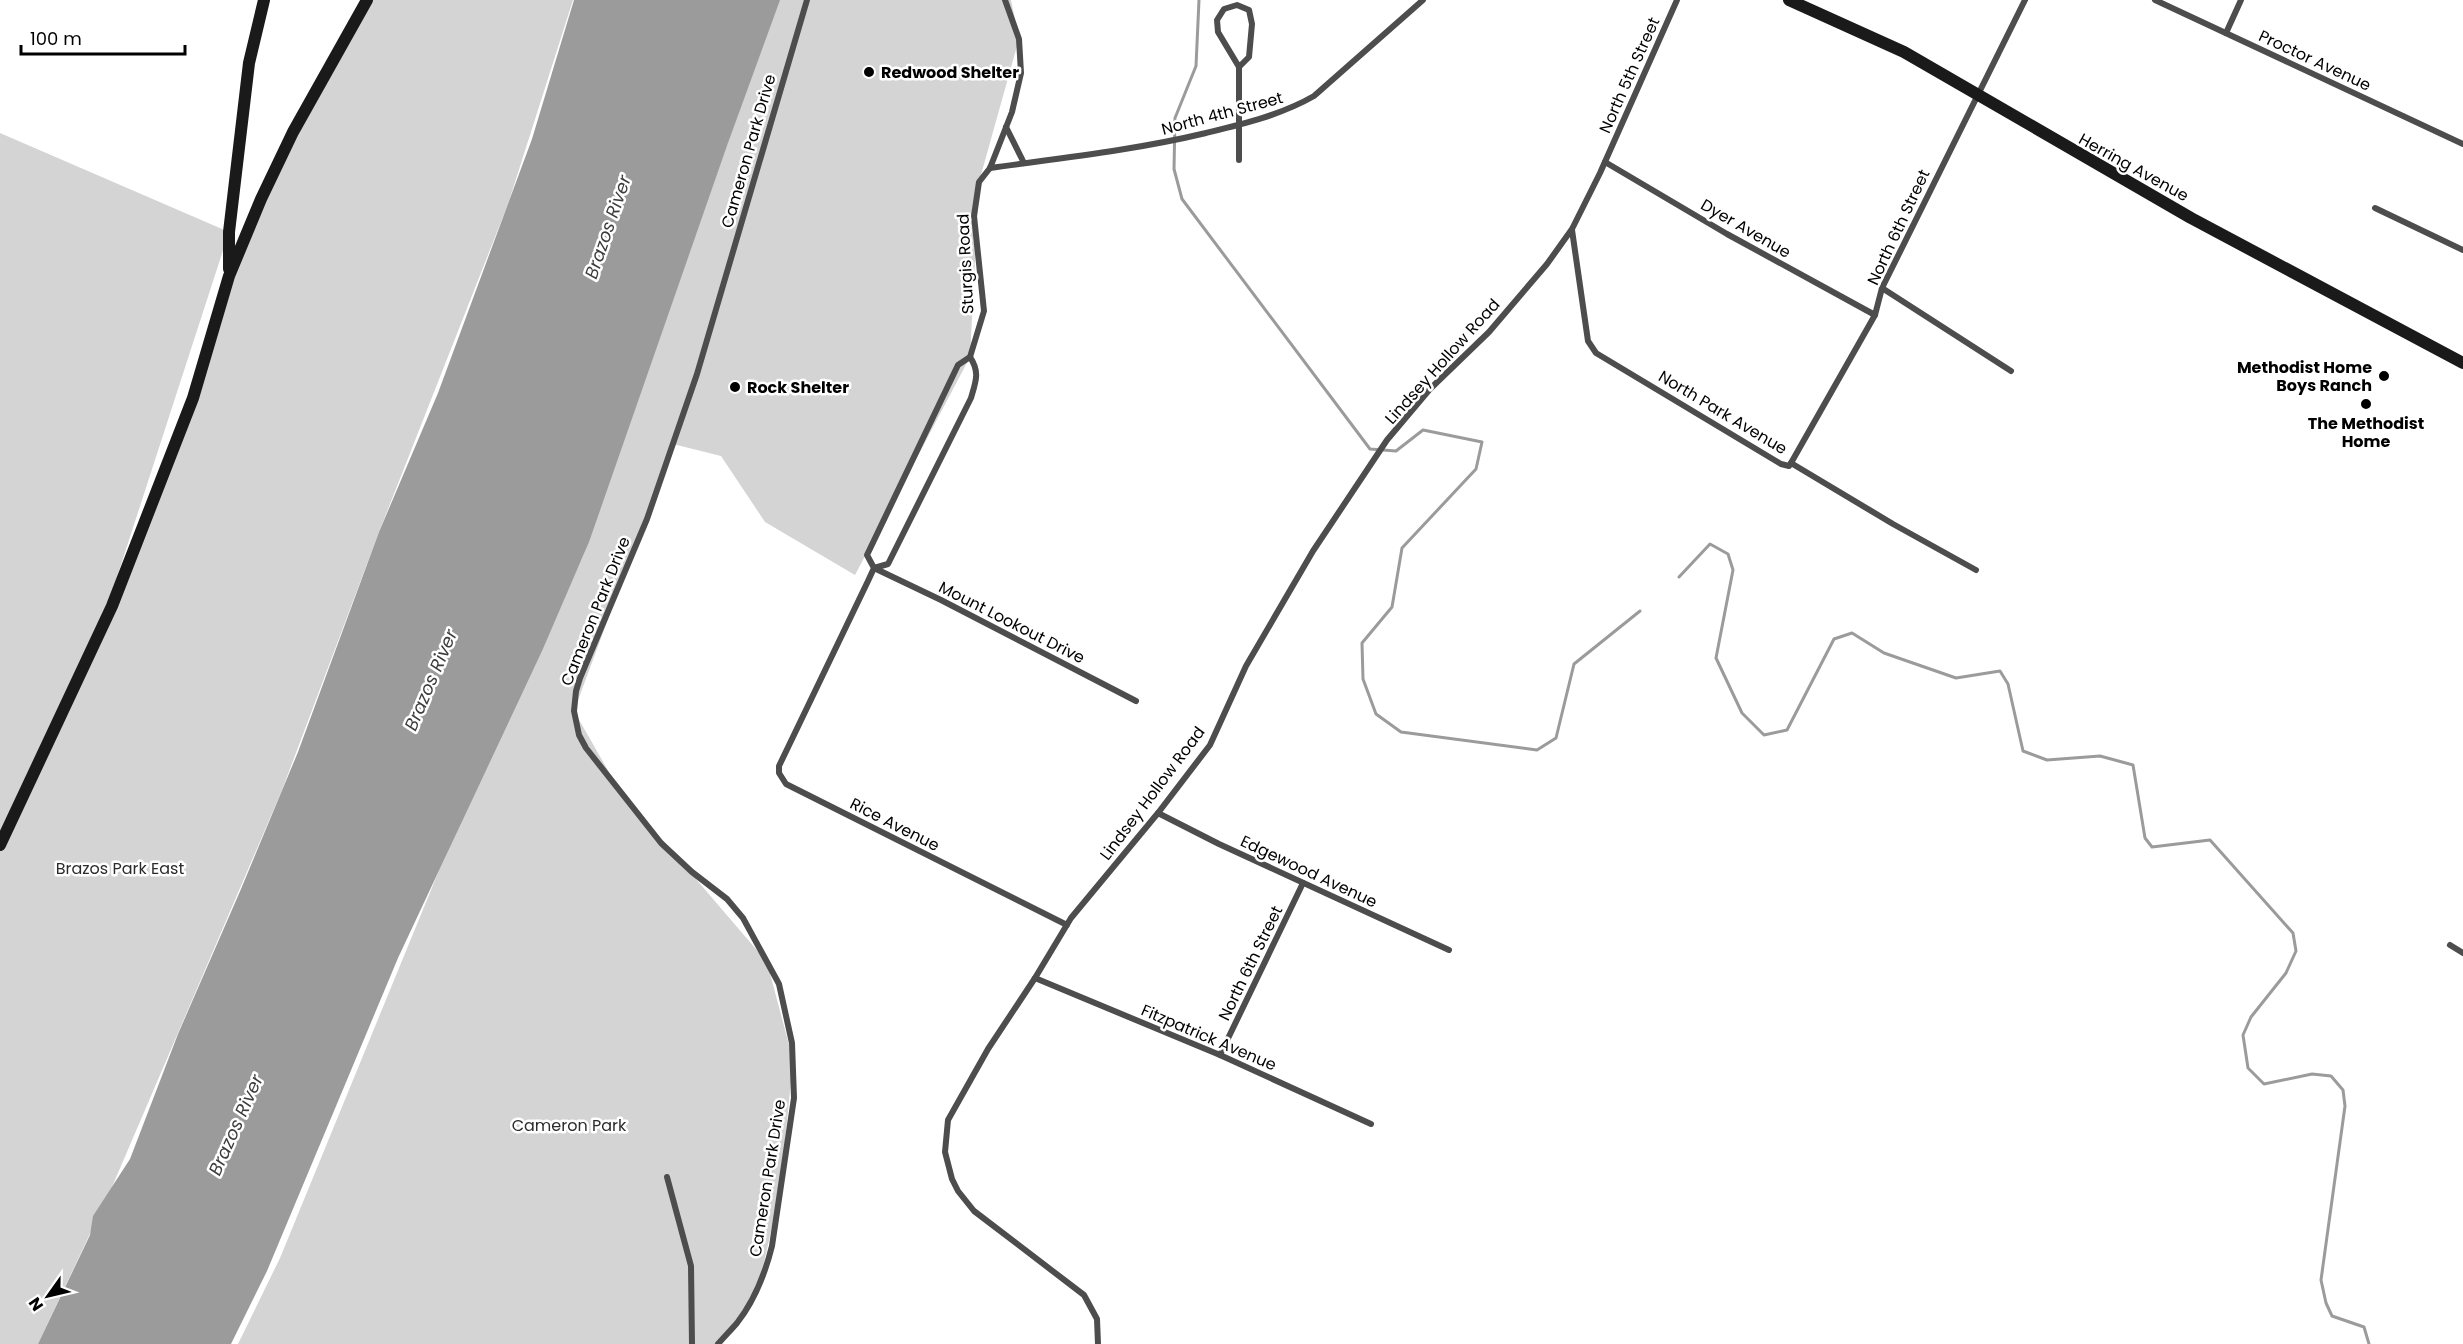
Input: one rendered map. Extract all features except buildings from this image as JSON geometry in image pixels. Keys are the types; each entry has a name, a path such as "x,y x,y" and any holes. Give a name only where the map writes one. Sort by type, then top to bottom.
{"main road":[{"path":"229,276 229,232 249,63 264,0"},
{"path":"0,845 112,606 194,398 229,276 261,198 293,132 367,0"},
{"name":"Herring Avenue","path":"1789,0 1904,52 2181,212 2462,361"}],"street":[{"name":"Cameron Park Drive","path":"718,1344 737,1324 757,1292 772,1246 793,1116 792,1043 787,1019 779,984 743,918 727,899 676,858 644,823 586,748 576,723 574,702 580,678 647,519 697,374 807,0"},
{"name":"Sturgis Road","path":"874,568 867,555 958,365 970,357 984,311 974,216 979,182 990,168 1012,112 1021,73 1019,39 1005,0"},
{"name":"North 4th Street","path":"990,168 1160,144 1240,125 1296,106 1314,96 1424,0"},
{"name":"North 5th Street","path":"1605,162 1677,0"},
{"name":"North 6th Street","path":"1791,463 1875,315 1882,288 2025,0"},
{"name":"Proctor Avenue","path":"2155,0 2463,144"},
{"path":"2226,33 2241,0"},
{"path":"1239,67 1249,57 1252,24 1249,10 1237,5 1224,9 1217,20 1218,32 1239,67 1239,160"},
{"path":"1006,127 1024,163"},
{"name":"Lindsey Hollow Road","path":"1098,1344 1097,1318 1084,1295 974,1211 952,1179 945,1152 948,1120 988,1049 1067,925 1210,745 1246,666 1313,551 1387,440 1430,389 1489,332 1547,264 1572,229 1605,162"},
{"name":"Dyer Avenue","path":"1605,162 1727,234 1875,315"},
{"path":"2374,208 2463,250"},
{"name":"North Park Avenue","path":"1572,229 1588,341 1592,349 1781,464 1789,466 1791,463 1976,570"},
{"path":"1882,288 2011,371"},
{"name":"Sturgis Road","path":"808,708 874,568 888,564 971,398 977,367 970,357"},
{"name":"Mount Lookout Drive","path":"874,568 1136,701"},
{"name":"Rice Avenue","path":"808,708 779,766 779,773 786,784 1067,925"},
{"name":"Edgewood Avenue","path":"1158,813 1449,950"},
{"name":"North 6th Street","path":"1220,1055 1303,883"},
{"path":"2450,945 2463,954"},
{"name":"Fitzpatrick Avenue","path":"1035,978 1220,1055 1371,1124"},
{"path":"667,1177 691,1266 692,1344"}],"green space":[{"name":"Brazos Park East","path":"365,0 573,0 508,204 379,532 282,790 112,1187 38,1344 0,1344 0,133 229,232 117,577 169,458 229,276 312,97"},
{"name":"Cameron Park","path":"778,0 1011,0 1019,39 979,182 970,357 855,575 765,522 721,456 673,444 574,711 618,788 767,962 793,1060 780,1193 757,1292 717,1344 238,1344 280,1258 438,873 583,556"}],"water":[{"name":"Brazos River","path":"574,0 780,0 589,542 542,651 398,958 267,1271 231,1344 38,1344 90,1235 93,1216 130,1159 178,1034 298,752 379,532 438,393 532,139"}],"waterway":[{"path":"1199,0 1196,66 1175,118 1174,169 1182,199 1370,449 1396,451 1423,430 1482,442 1476,469 1402,548 1392,607 1362,643 1363,679 1376,714 1401,732 1537,750 1556,738 1574,664 1640,611"},
{"path":"1679,577 1710,544 1728,554 1733,570 1716,658 1742,713 1764,735 1787,730 1834,639 1852,633 1884,653 1956,678 2000,671 2008,684 2023,751 2047,760 2100,756 2133,765 2145,838 2152,847 2210,840 2293,933 2296,951 2286,973 2251,1017 2243,1035 2248,1068 2264,1084 2312,1074 2331,1076 2343,1090 2345,1106 2321,1280 2326,1303 2332,1316 2364,1327 2369,1344"}],"place":[{"name":"Redwood Shelter","path":"869,72"},
{"name":"Methodist Home Boys Ranch","path":"2384,376"},
{"name":"Rock Shelter","path":"735,387"},
{"name":"The Methodist Home","path":"2366,404"}]}
